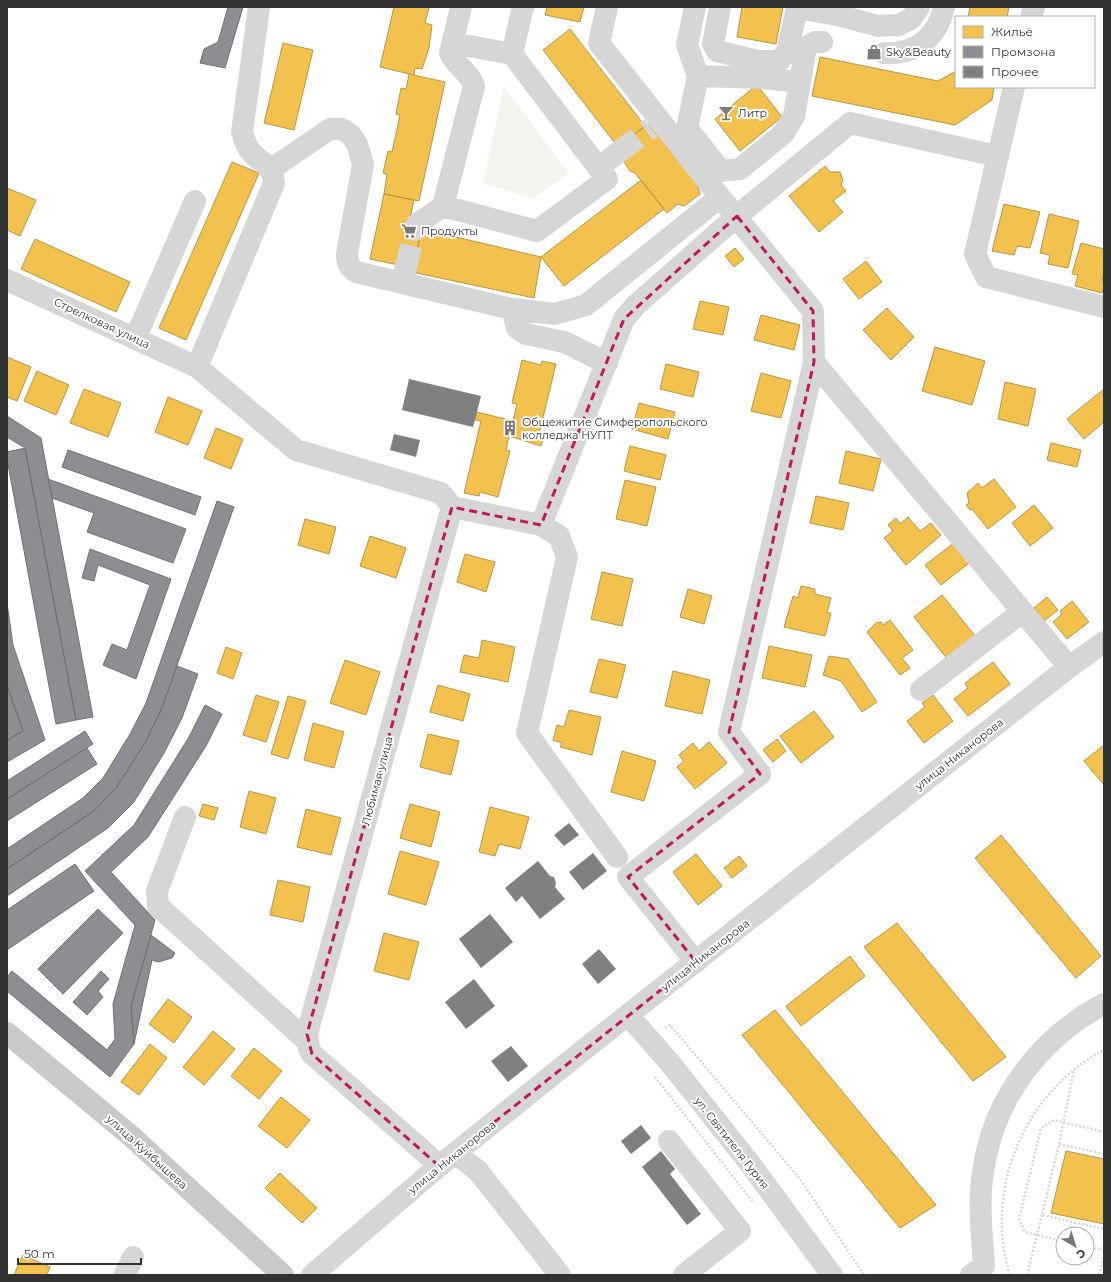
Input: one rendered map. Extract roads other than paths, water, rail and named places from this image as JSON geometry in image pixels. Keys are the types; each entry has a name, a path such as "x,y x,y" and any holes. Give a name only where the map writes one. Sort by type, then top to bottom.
{"main road":[{"name":"улица Куйбышева","path":"7,1033 131,1136 283,1275"}],"street":[{"path":"197,367 274,184 271,169 266,163 251,152 245,143 242,132 259,7"},
{"path":"415,230 417,224 443,206 474,86 469,75 453,60 450,53 461,7"},
{"path":"512,54 523,7"},
{"path":"607,7 599,43 656,124 737,216 813,311 814,362 729,732 760,774 628,877 696,962"},
{"path":"695,7 687,45 698,76 687,128 721,171 740,169 784,133 794,116 806,47 815,42 822,42"},
{"path":"720,7 713,44 717,51 758,62 779,62 787,52 797,8 837,15 878,26 899,25 911,19 919,7"},
{"path":"884,53 896,54 908,51 926,42 940,22 944,7"},
{"path":"443,206 537,231 607,179 512,54 453,42"},
{"path":"698,76 763,78 800,82"},
{"path":"1014,88 975,254 986,277 1104,307"},
{"path":"541,525 624,319 636,305 737,216 850,123 997,156"},
{"path":"271,169 330,129 342,129 351,135 357,144 363,164 347,254 347,262 350,268 356,272 404,275 512,309 555,314 586,304 720,197"},
{"path":"598,168 620,151"},
{"path":"135,339 195,201"},
{"name":"Стрелковая улица","path":"7,280 197,367 296,450 441,493 452,507"},
{"path":"512,309 518,328 526,334 564,342 607,363"},
{"path":"814,362 1069,668"},
{"path":"452,507 541,525 559,536 567,557 527,733 616,857"},
{"name":"Любимая улица","path":"310,1047 307,1034 452,507"},
{"path":"921,690 1022,612"},
{"name":"улица Никанорова","path":"312,1275 447,1160 628,1015 1104,642"},
{"path":"185,817 157,891 158,906 422,1150 478,1171 560,1275"},
{"path":"971,1275 984,1266 981,1218 983,1173 987,1151 1002,1108 1025,1070 1040,1052 1073,1023 1104,1004"},
{"name":"ул. Святителя Гурия","path":"628,1015 670,1063 748,1161 832,1275"},
{"path":"669,1141 740,1231 684,1275"}],"tunnel":[{"path":"620,151 651,128"},
{"path":"406,267 415,230"}],"place":[{"name":"Sky&Beauty","path":"874,52"},
{"name":"Литр","path":"726,113"},
{"name":"Продукты","path":"409,231"},
{"name":"Общежитие Симферопольского колледжа НУПТ","path":"510,428"}]}
